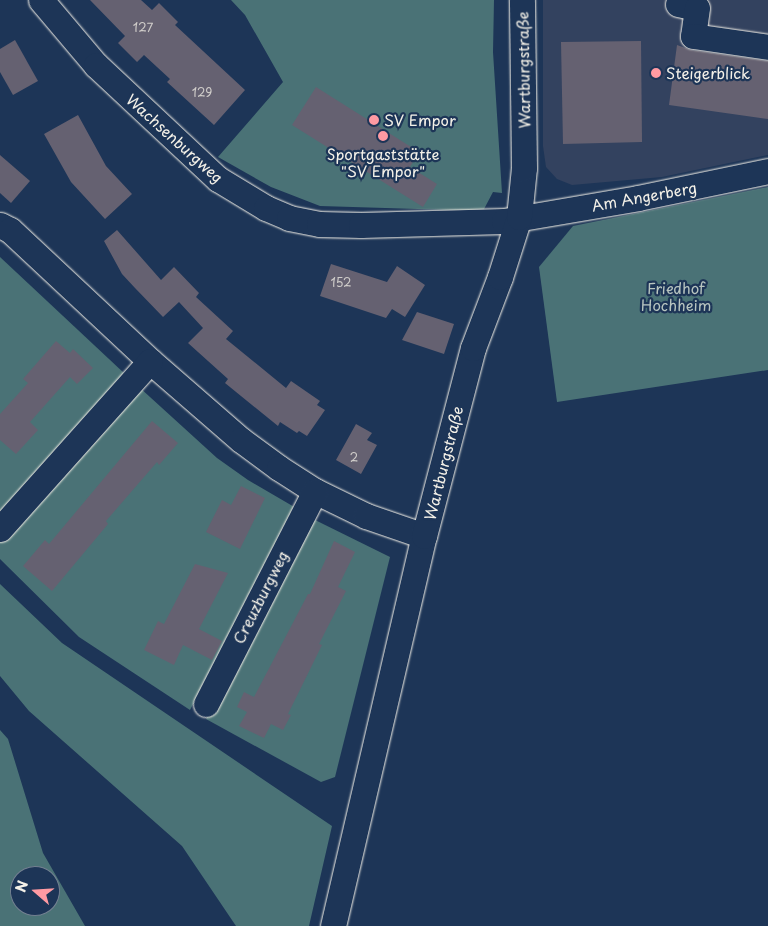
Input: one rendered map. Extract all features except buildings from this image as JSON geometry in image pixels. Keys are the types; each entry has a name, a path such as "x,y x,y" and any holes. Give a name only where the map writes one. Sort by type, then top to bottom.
{"street":[{"name":"Wachsenburgweg","path":"41,0 96,65 171,136 218,179 266,208 289,218 318,224 418,225 504,221 520,217"},
{"name":"Wartburgstraße","path":"334,926 424,536 483,351 500,277 520,217 524,168 522,0"},
{"path":"678,4 696,8 693,36 768,47"},
{"name":"Am Angerberg","path":"520,217 638,198 768,172"},
{"path":"0,225 10,230 150,361 241,440 315,491 366,516 424,536"},
{"path":"0,529 150,361"},
{"name":"Creuzburgweg","path":"206,704 315,491"}],"shaded area":[{"name":"Steigerblick","path":"543,0 768,0 768,155 662,177 572,185 557,179 546,167 543,146"}],"green space":[{"name":"SV Empor","path":"231,0 494,0 493,52 502,193 493,192 483,211 320,206 271,187 218,157 283,82 245,15"},
{"name":"Friedhof Hochheim","path":"768,187 768,370 557,402 539,267 573,226"},
{"path":"0,257 125,374 0,512"},
{"path":"139,387 217,458 248,480 296,508 190,710 79,637 0,559 0,542"},
{"path":"311,518 390,557 335,777 321,782 206,719"},
{"path":"0,584 62,643 332,826 309,926 236,926 182,846 29,711 0,676"},
{"path":"0,730 8,739 43,853 50,866 10,866 10,916 60,916 60,883 85,926 0,926"}],"place":[{"name":"Steigerblick","path":"656,73"},
{"name":"SV Empor","path":"374,120"},
{"name":"Sportgaststätte \"SV Empor\"","path":"383,136"}]}
